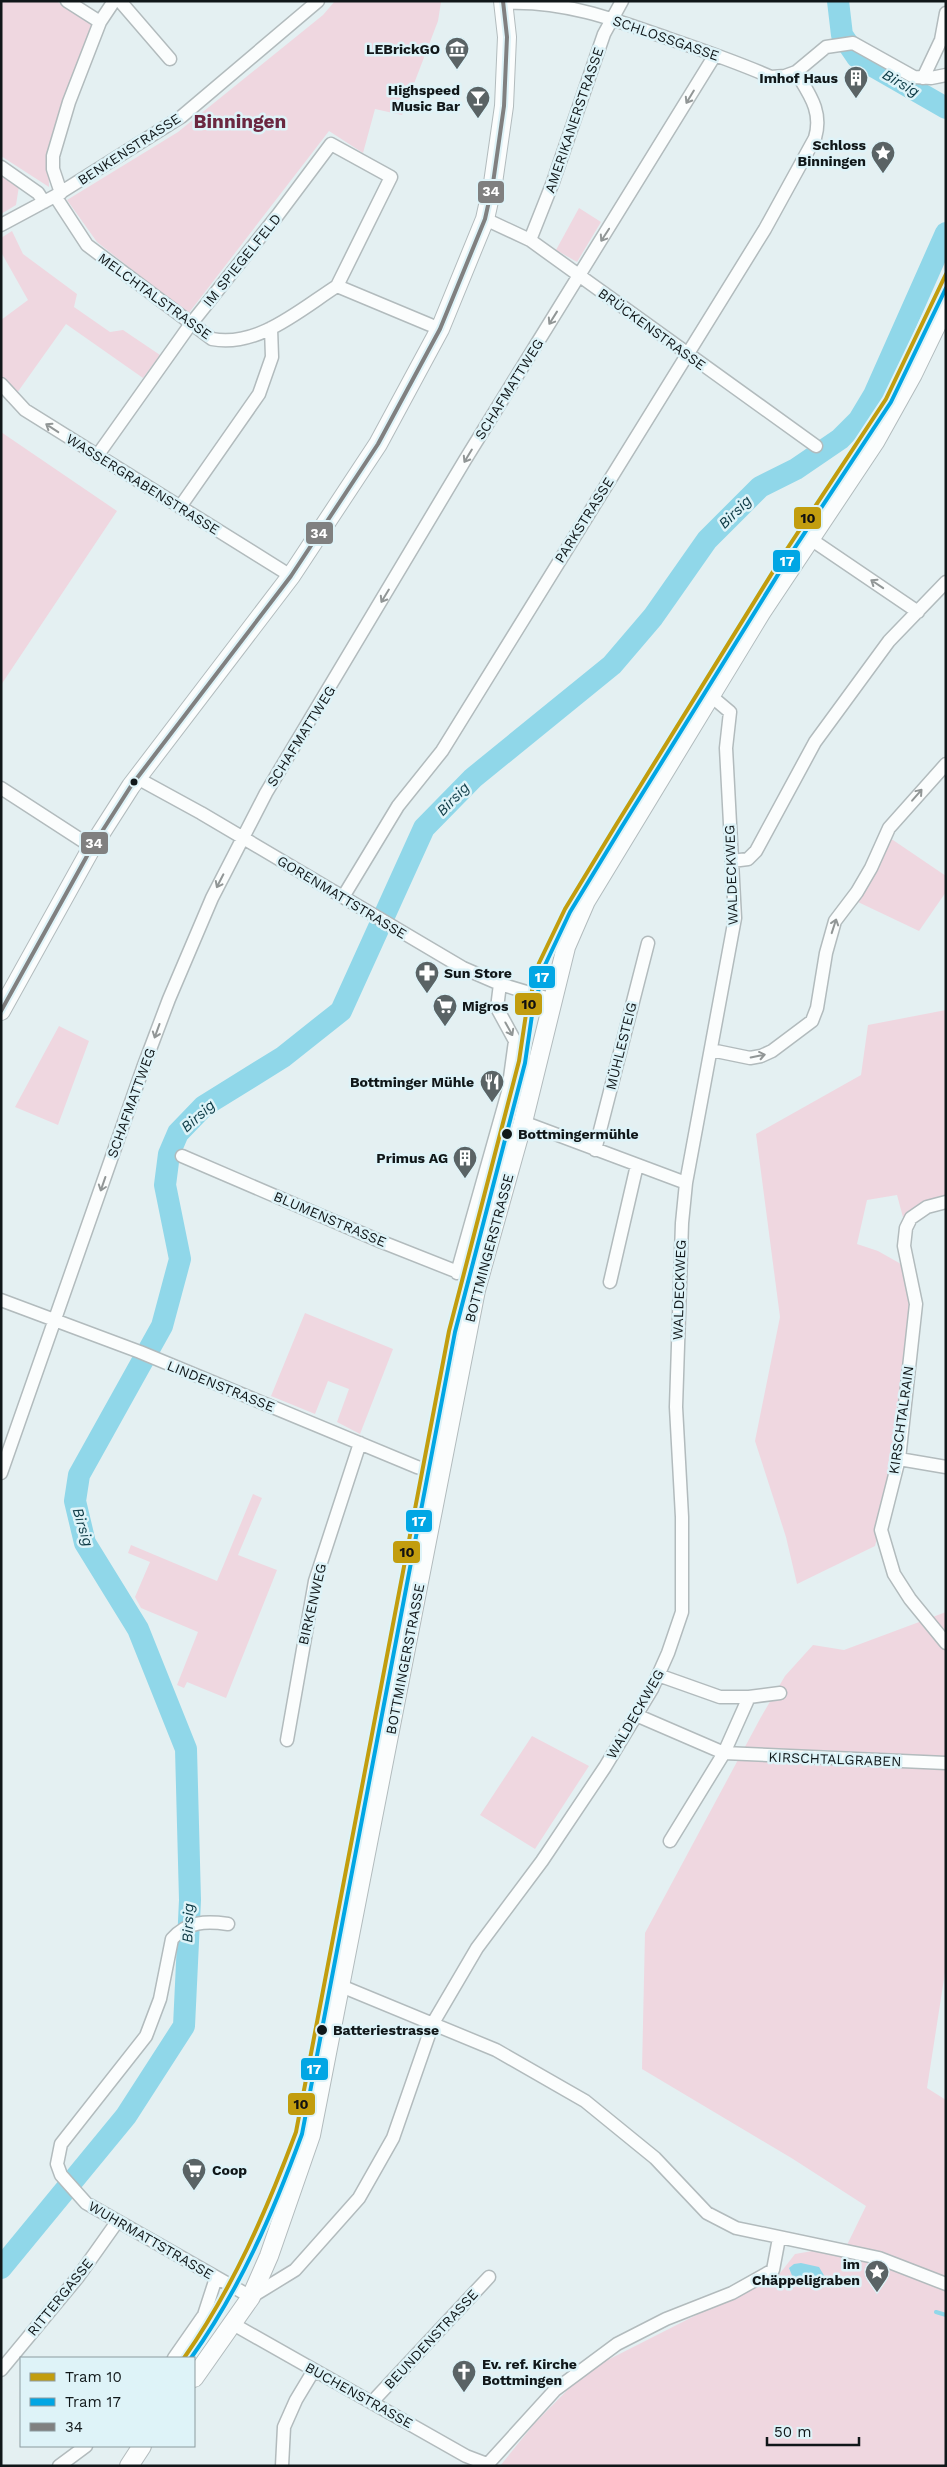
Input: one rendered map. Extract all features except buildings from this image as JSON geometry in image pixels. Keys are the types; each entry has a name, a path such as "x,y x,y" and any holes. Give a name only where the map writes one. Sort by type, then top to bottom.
{"main road":[{"path":"1,1011 92,848 137,778 292,576 378,444 440,329 485,219 493,183 504,106 507,37 504,2"},
{"name":"BOTTMINGERSTRASSE","path":"195,2377 251,2297 269,2256 312,2135 478,1280 523,1122 566,947 578,916 711,696 809,538 875,442 913,374 946,306"},
{"path":"129,2466 141,2447"}],"street":[{"path":"67,1 100,22"},
{"path":"1,167 38,193 53,197 53,156 70,102 100,22 114,1"},
{"path":"120,1 170,59"},
{"name":"BENKENSTRASSE","path":"1,225 53,197 181,117 318,1"},
{"name":"SCHLOSSGASSE","path":"504,2 527,1 560,4 612,18 715,54 771,77 785,76 796,72 826,47 853,43 907,74 923,78 946,75"},
{"name":"AMERIKANERSTRASSE","path":"530,240 612,18 622,1"},
{"path":"923,78 941,40 946,13"},
{"name":"SCHAFMATTWEG","path":"1,1473 169,999 212,898 242,838 266,794 578,276 654,156 715,54"},
{"name":"PARKSTRASSE","path":"343,897 398,806 442,751 765,229 815,138 818,127 816,105 796,72"},
{"name":"IM SPIEGELFELD","path":"96,455 190,325 277,216 331,144 391,177 337,286"},
{"name":"MELCHTALSTRASSE","path":"53,197 87,246 190,325 212,339 226,342 243,340 271,328 337,286"},
{"name":"BRÜCKENSTRASSE","path":"485,219 530,240 816,446"},
{"path":"337,286 440,329"},
{"path":"180,507 259,394 272,357 271,328"},
{"name":"WASSERGRABENSTRASSE","path":"1,384 25,410 292,576"},
{"path":"809,538 918,612"},
{"path":"732,861 748,859 756,851 815,742 889,641 946,582"},
{"name":"WALDECKWEG","path":"251,2297 295,2270 359,2198 393,2138 433,2023 477,1948 542,1861 636,1715 658,1675 682,1612 682,1517 676,1407 682,1223 686,1182 735,918 726,748 730,712 711,696"},
{"path":"711,1050 750,1058 761,1056 772,1051 812,1021 817,1008 826,953 835,920 866,876 889,828 946,764"},
{"name":"GORENMATTSTRASSE","path":"137,778 463,968 500,984 553,1000"},
{"path":"1,788 92,848"},
{"name":"MÜHLESTEIG","path":"595,1150 648,943"},
{"name":"BOTTMINGERSTRASSE","path":"457,1273 509,1084 515,1041 497,1008 500,984"},
{"path":"523,1122 686,1182"},
{"name":"BLUMENSTRASSE","path":"182,1156 457,1273 478,1280"},
{"path":"610,1282 637,1165"},
{"name":"KIRSCHTALRAIN","path":"946,1202 927,1207 910,1218 906,1228 904,1246 916,1304 898,1459 881,1530 894,1574 910,1599 946,1643"},
{"name":"LINDENSTRASSE","path":"1,1300 140,1352 423,1469 440,1474"},
{"name":"BIRKENWEG","path":"286,1740 314,1581 360,1443"},
{"path":"898,1459 946,1467"},
{"path":"658,1675 720,1697 750,1697 780,1693"},
{"path":"670,1841 724,1753 750,1697"},
{"name":"KIRSCHTALGRABEN","path":"636,1715 724,1753 946,1763"},
{"name":"WUHRMATTSTRASSE","path":"228,1924 198,1922 172,1939 160,1999 146,2036 60,2144 57,2164 61,2175 86,2204 251,2297"},
{"path":"341,1986 496,2050 585,2101 656,2158 707,2213 736,2228 879,2258 946,2284"},
{"name":"RITTERGASSE","path":"1,2370 78,2277 117,2222"},
{"path":"486,2465 555,2390 617,2344 666,2319 732,2293 773,2270 779,2238"},
{"name":"BEUNDENSTRASSE","path":"373,2401 489,2277"},
{"path":"175,2357 204,2315 216,2278"},
{"name":"BUCHENSTRASSE","path":"233,2324 373,2401 466,2456 486,2465"},
{"path":"282,2466 284,2427 296,2400 314,2370"},
{"path":"59,2466 85,2447"}],"shaded area":[{"path":"1,1 56,1 92,23 48,152 49,187 1,156"},
{"path":"335,1 441,2 438,21 402,115 375,109 363,153 329,131 188,314 97,242 67,200 178,132 323,15"},
{"path":"1,175 19,186 16,205 1,214"},
{"path":"579,208 601,222 577,262 556,250"},
{"path":"12,231 23,254 77,294 74,307 110,332 123,330 160,355 143,378 66,324 17,393 1,378 1,320 28,300 1,252 1,238"},
{"path":"1,432 117,511 1,685"},
{"path":"890,838 946,876 946,892 919,931 858,902"},
{"path":"946,1010 946,1200 904,1221 897,1195 867,1200 857,1244 878,1251 901,1264 913,1319 900,1451 875,1546 797,1584 786,1537 755,1441 780,1317 756,1134 861,1075 868,1025"},
{"path":"59,1026 89,1041 58,1125 15,1107"},
{"path":"305,1313 393,1349 360,1434 337,1422 349,1389 328,1381 315,1414 271,1396"},
{"path":"253,1494 262,1498 238,1555 277,1570 226,1698 187,1682 184,1688 177,1685 198,1632 141,1608 135,1597 150,1562 128,1553 131,1545 217,1581"},
{"path":"946,1612 946,1966 927,2088 946,2100 946,2466 500,2466 534,2424 586,2371 781,2272 795,2254 847,2245 866,2206 793,2159 642,2069 645,1933 761,1717 785,1676 813,1645 844,1650"},
{"path":"532,1736 589,1766 535,1849 480,1815"}],"water":[{"path":"801,2263 819,2267 825,2277 816,2282 793,2278 789,2268 794,2264"}],"waterway":[{"name":"Birsig","path":"838,1 842,35 857,57 946,108"},
{"name":"Birsig","path":"1,2268 126,2116 184,2026 190,1900 186,1749 138,1629 85,1543 75,1501 79,1475 162,1326 180,1259 165,1185 169,1154 178,1133 204,1106 283,1057 341,1011 424,828 473,778 612,665 653,617 707,540 760,487 796,469 840,439 859,420 874,395 946,233"},
{"path":"936,2312 946,2315"}],"tram line":[{"name":"10","path":"185,2357 218,2304 247,2249 273,2191 296,2132 449,1331 519,1061 526,1014 539,963 565,909 616,825 787,549 886,399 946,274"},
{"name":"17","path":"192,2357 225,2305 254,2250 302,2134 455,1332 525,1063 532,1015 545,965 570,912 621,828 792,552 891,402 946,288"}],"transit line":[{"name":"34","path":"1,1011 92,847 131,786 291,576 378,444 440,329 485,219 493,183 504,106 507,37 503,1"}],"place":[{"name":"LEBrickGO","path":"457,70"},
{"name":"Imhof Haus","path":"856,99"},
{"name":"Highspeed Music Bar","path":"478,119"},
{"name":"Schloss Binningen","path":"883,174"},
{"name":"Sun Store","path":"427,994"},
{"name":"Migros","path":"445,1027"},
{"name":"Bottminger Mühle","path":"492,1103"},
{"name":"Bottmingermühle","path":"507,1134"},
{"name":"Primus AG","path":"465,1179"},
{"name":"Batteriestrasse","path":"322,2030"},
{"name":"Coop","path":"194,2191"},
{"name":"im Chäppeligraben","path":"877,2293"},
{"name":"Ev. ref. Kirche Bottmingen","path":"464,2393"}],"district":[{"name":"Binningen","path":"240,121"}]}
